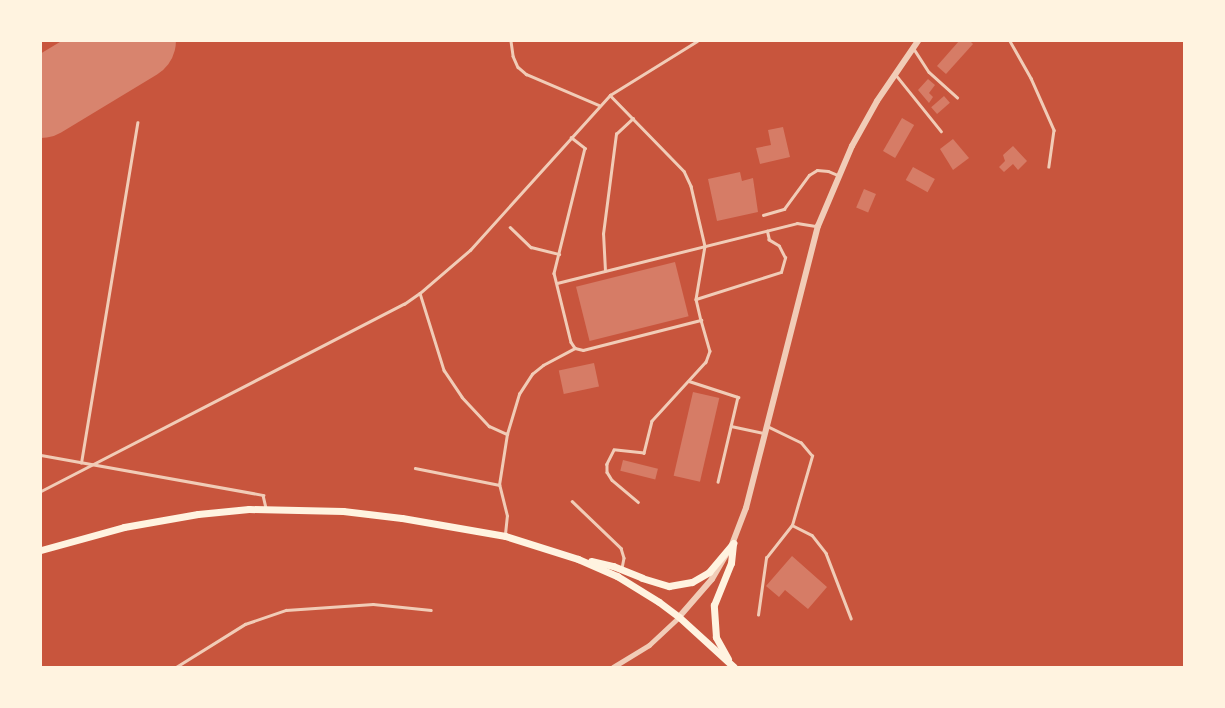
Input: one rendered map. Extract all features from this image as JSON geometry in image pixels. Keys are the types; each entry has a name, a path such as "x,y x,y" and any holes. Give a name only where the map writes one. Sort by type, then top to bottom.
{"main road":[{"path":"41,550 124,527 198,514 266,510 343,511 402,518 505,536 669,586 692,582 709,572 733,543"},
{"path":"733,543 731,563 714,605 716,637 733,665"},
{"path":"578,559 617,576 679,617 733,665"}],"street":[{"path":"613,667 648,645 679,617 712,578 733,543 746,508 818,226 852,146 918,41"}],"lane":[{"path":"512,41 513,56 518,66 526,74 600,105"},
{"path":"41,491 420,294 470,250 610,95 697,41"},
{"path":"1010,41 1031,78 1054,130 1049,167"},
{"path":"913,48 928,72 958,97"},
{"path":"896,74 941,131"},
{"path":"610,95 684,171 691,186 705,246 696,299 710,351 706,362 652,421 644,453 614,450 607,464 607,472 612,480 638,502"},
{"path":"605,271 603,234 616,134 633,118"},
{"path":"81,463 136,123"},
{"path":"571,137 585,148 554,274 575,348"},
{"path":"763,214 784,209 809,175 816,170 828,171 839,176"},
{"path":"557,283 797,223 808,223 818,226"},
{"path":"510,227 531,247 559,254"},
{"path":"696,299 781,272 785,258 779,246 769,240 766,230"},
{"path":"420,294 444,370 462,397 489,426 507,434"},
{"path":"505,536 507,516 499,485 507,434 518,394 532,374 542,365 575,348 584,350 701,320"},
{"path":"689,381 738,397 718,482"},
{"path":"731,426 765,434"},
{"path":"758,615 766,558 792,525 812,456 801,443 767,426"},
{"path":"41,455 263,495 266,510"},
{"path":"414,468 499,485"},
{"path":"572,501 621,548 624,558 621,570"},
{"path":"792,525 812,535 826,553 852,618"},
{"path":"176,667 245,624 286,610 373,604 431,610"}],"building":[{"path":"959,41 970,41 973,44 946,74 937,66"},
{"path":"928,79 935,85 929,93 933,97 929,103 918,90"},
{"path":"944,96 950,103 937,114 931,107"},
{"path":"902,118 914,125 895,158 883,151"},
{"path":"783,127 790,157 760,164 756,148 771,145 768,130"},
{"path":"953,139 969,158 953,170 940,149"},
{"path":"1013,146 1027,161 1018,170 1013,164 1004,172 999,167 1005,161 1003,155"},
{"path":"913,167 935,179 928,192 906,180"},
{"path":"740,172 742,181 753,178 758,212 717,221 708,179"},
{"path":"864,189 876,194 868,212 856,207"},
{"path":"675,262 689,316 590,341 576,287"},
{"path":"594,363 599,386 564,394 559,370"},
{"path":"693,392 719,398 700,482 674,476"},
{"path":"623,460 658,469 655,479 620,471"},
{"path":"792,556 827,587 808,609 785,590 779,597 766,586"}],"runway":[{"path":"41,99 137,41"}]}
